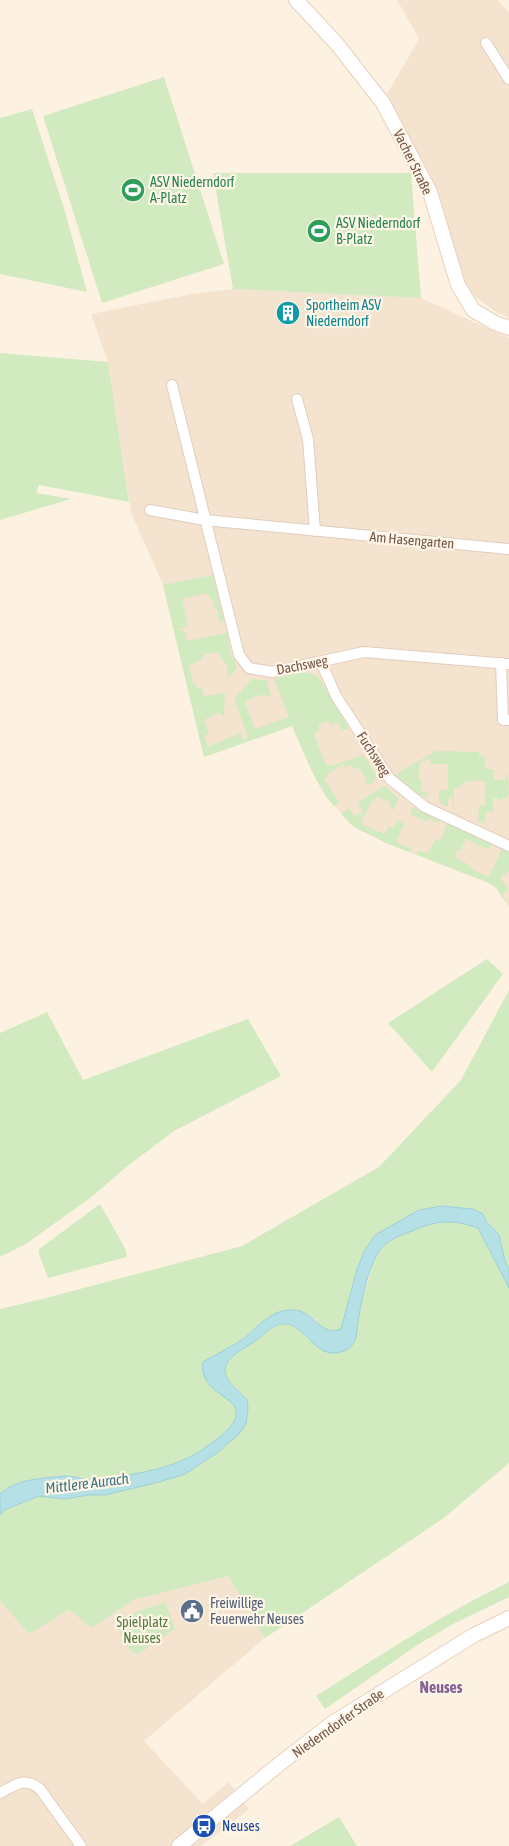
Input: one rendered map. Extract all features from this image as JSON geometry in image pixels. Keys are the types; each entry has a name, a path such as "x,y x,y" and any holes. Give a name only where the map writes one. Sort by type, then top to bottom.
{"main road":[{"name":"Vacher Straße","path":"296,0 337,44 383,103 430,192 458,285 473,310 509,328"},
{"name":"Niederndorfer Straße","path":"179,1846 331,1724 474,1635 509,1618"}],"street":[{"path":"486,43 509,79"},
{"path":"172,385 205,520"},
{"path":"297,400 308,439 315,531"},
{"name":"Am Hasengarten","path":"150,510 205,520 509,549"},
{"name":"Dachsweg","path":"205,520 239,655 249,668 272,672 364,652 505,664"},
{"name":"Fuchsweg","path":"321,662 336,696 390,779 425,807 509,846"},
{"path":"505,664 502,720 509,720"},
{"path":"0,1793 21,1782 32,1782 40,1789 81,1846"}],"shaded area":[{"path":"397,0 498,0 509,12 509,318 496,312 474,296 463,279 418,153 384,99 419,39"},
{"path":"233,289 421,298 509,338 509,907 496,888 486,882 386,843 354,827 327,798 312,772 292,726 204,757 163,585 131,513 108,362 91,314 192,294"},
{"path":"228,1576 265,1638 144,1741 203,1804 229,1782 249,1809 201,1846 0,1846 0,1601 29,1634 69,1610 92,1628 133,1600"}],"green space":[{"name":"ASV Niederndorf A-Platz","path":"164,77 224,264 102,303 43,116"},
{"path":"32,109 66,215 87,292 0,274 0,118"},
{"name":"ASV Niederndorf B-Platz","path":"213,173 411,173 421,298 233,289"},
{"path":"0,353 108,362 129,502 39,485 36,493 71,499 0,520"},
{"path":"213,575 224,622 220,621 217,615 219,611 215,609 213,601 206,593 182,599 188,626 180,629 181,631 184,630 187,641 227,633 230,651 237,668 227,678 227,665 216,652 205,654 202,660 189,665 193,683 196,683 197,688 202,687 204,696 225,693 224,715 222,716 220,712 204,720 209,734 204,736 208,745 205,752 209,746 241,733 243,740 248,738 234,698 252,679 267,680 271,697 261,695 245,702 255,729 289,717 274,679 291,674 309,673 319,678 349,729 341,729 338,722 330,725 328,721 318,725 320,729 314,734 326,765 330,764 331,766 363,755 377,776 372,784 366,784 367,780 360,769 354,768 351,765 346,768 343,764 326,775 327,777 324,779 339,802 334,806 315,778 292,726 204,757 163,585"},
{"path":"436,751 479,752 479,756 485,757 485,769 494,769 494,780 505,780 506,774 508,774 509,793 507,798 500,801 497,798 493,798 493,812 485,812 485,824 478,821 479,805 485,805 485,781 465,781 465,784 461,784 460,788 454,788 454,810 452,798 448,799 448,807 439,803 439,791 448,789 448,764 431,764 430,758 420,763 418,778 421,778 421,791 428,792 428,798 417,793 395,775"},
{"path":"385,786 399,799 393,810 391,810 388,801 376,796 364,817 358,802"},
{"path":"413,807 440,820 439,823 430,819 425,821 410,814"},
{"path":"349,808 354,816 360,813 363,819 361,824 384,834 389,826 394,828 397,820 404,824 396,842 409,848 412,847 411,852 416,854 418,851 427,853 436,839 440,841 447,823 492,844 489,850 466,839 460,851 456,851 455,855 457,859 472,866 471,869 489,877 502,848 509,852 509,871 500,877 508,890 502,894 509,907 496,888 487,882 386,843 354,827 341,814"},
{"path":"487,959 503,974 432,1072 388,1023"},
{"path":"509,990 509,1267 506,1265 499,1235 483,1214 441,1206 419,1210 375,1235 365,1250 357,1269 342,1329 328,1331 308,1315 290,1309 269,1317 238,1342 203,1362 210,1384 235,1406 236,1410 236,1418 230,1427 208,1446 177,1463 143,1473 108,1479 83,1480 55,1477 38,1479 14,1484 0,1494 0,1309 242,1246 379,1167 461,1080"},
{"path":"47,1012 83,1080 248,1019 281,1076 174,1131 125,1168 94,1195 26,1244 0,1257 0,1033"},
{"path":"100,1204 125,1248 127,1257 48,1278 39,1249"},
{"path":"448,1222 461,1222 478,1228 509,1288 509,1463 444,1518 265,1638 228,1576 133,1600 92,1628 69,1610 29,1634 0,1601 0,1515 4,1510 39,1496 64,1499 89,1495 105,1495 159,1482 203,1461 232,1440 247,1400 227,1379 224,1372 233,1356 269,1330 281,1324 287,1324 299,1330 309,1340 357,1330 358,1317 373,1262 379,1252 393,1239 411,1230"},
{"path":"509,1582 509,1597 455,1623 419,1644 325,1709 316,1696 435,1622"},
{"name":"Spielplatz Neuses","path":"165,1602 175,1629 137,1655 127,1647 114,1620"},
{"path":"339,1817 357,1846 290,1846"}],"water":[{"name":"Mittlere Aurach","path":"441,1206 473,1209 483,1214 487,1222 499,1235 506,1265 509,1267 509,1288 478,1228 461,1223 445,1222 421,1227 398,1237 385,1245 375,1259 363,1296 356,1338 348,1349 337,1353 328,1352 319,1348 298,1329 282,1324 271,1329 229,1360 225,1368 225,1374 247,1400 246,1424 239,1434 217,1453 185,1474 159,1482 105,1495 89,1495 64,1499 39,1496 4,1510 0,1515 0,1494 18,1483 65,1476 95,1480 148,1471 180,1461 210,1444 231,1425 236,1411 232,1403 215,1391 207,1381 204,1376 203,1362 243,1339 273,1315 288,1310 297,1310 304,1313 327,1329 333,1331 341,1329 357,1269 365,1250 375,1235 419,1210"}],"place":[{"name":"ASV Niederndorf A-Platz","path":"133,190"},
{"name":"ASV Niederndorf B-Platz","path":"319,231"},
{"name":"Sportheim ASV Niederndorf","path":"288,313"},
{"name":"Freiwillige Feuerwehr Neuses","path":"192,1611"},
{"name":"Neuses","path":"204,1826"}],"district":[{"name":"Neuses","path":"441,1687"}]}
